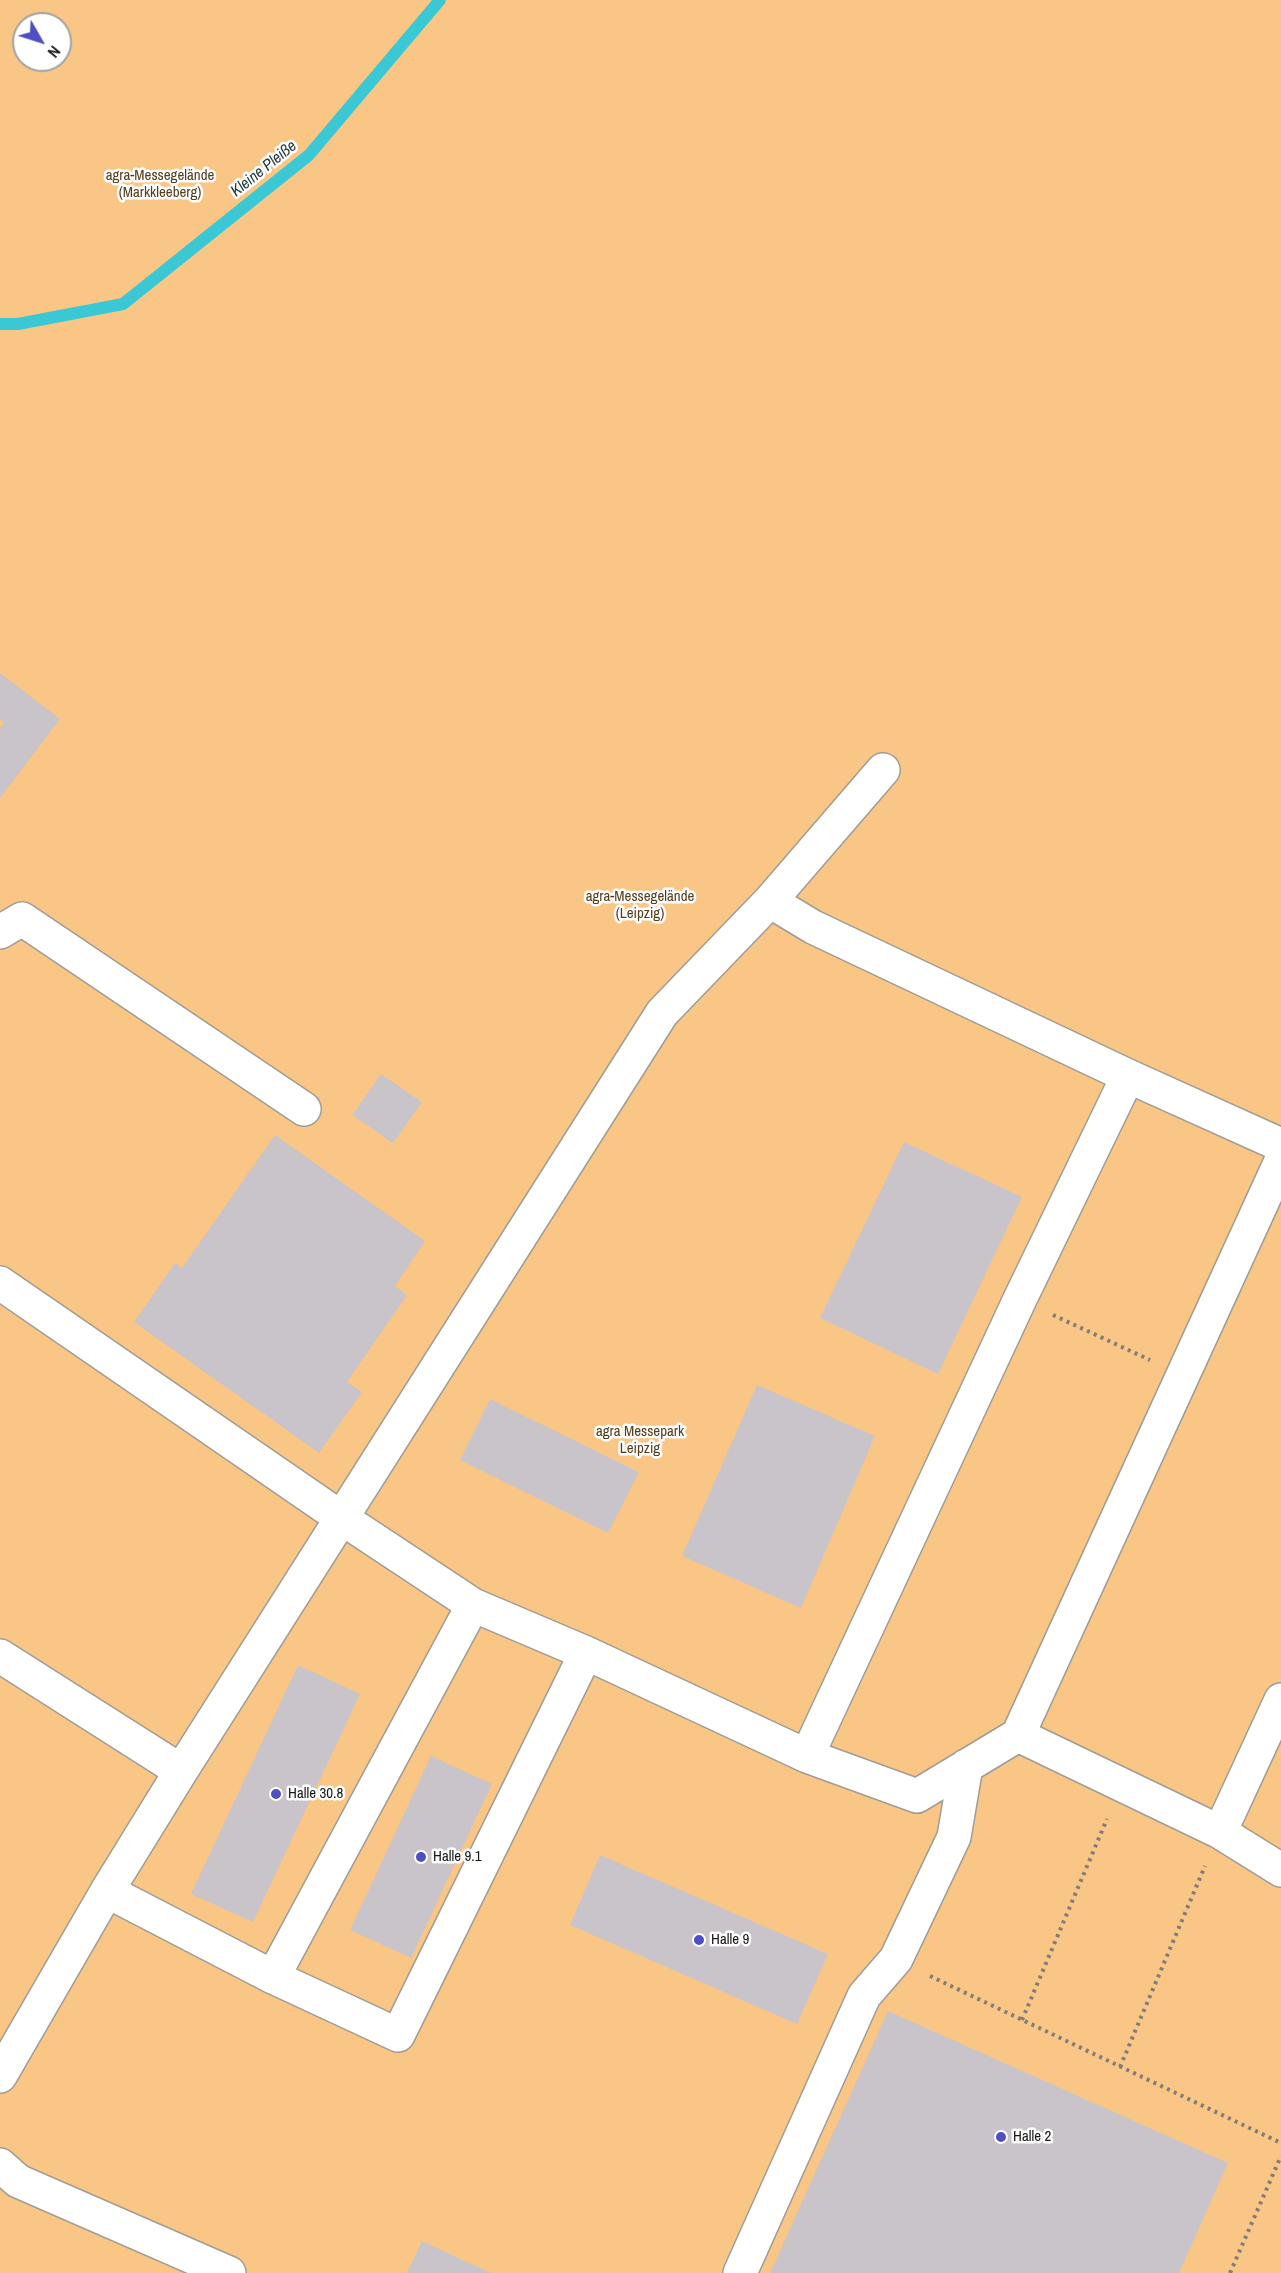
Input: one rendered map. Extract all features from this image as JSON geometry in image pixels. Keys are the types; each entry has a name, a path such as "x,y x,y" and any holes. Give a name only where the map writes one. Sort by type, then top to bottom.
{"lane":[{"path":"0,2076 107,1891 181,1771 662,1013 770,901 883,770"},
{"path":"770,901 813,927 1128,1076 1281,1144"},
{"path":"0,932 22,919 304,1109"},
{"path":"807,1755 1020,1299 1128,1076"},
{"path":"0,1283 340,1518 473,1605 586,1653 807,1755 917,1796 1018,1735 1281,1161"},
{"path":"273,1977 473,1605"},
{"path":"107,1891 273,1977 398,2035 586,1653"},
{"path":"0,1656 181,1771"},
{"path":"1220,1832 1281,1700"},
{"path":"1018,1735 1220,1832 1281,1870"},
{"path":"740,2273 864,1996 896,1959 954,1837 966,1766"},
{"path":"0,2165 18,2181 229,2273"}],"path":[{"path":"1020,1299 1183,1376"},
{"path":"1022,2020 1122,1784"},
{"path":"1120,2067 1220,1832"},
{"path":"896,1959 1281,2143"},
{"path":"1230,2273 1281,2156"}],"green space":[{"name":"agra-Messegelände (Leipzig)","path":"0,0 1281,0 1281,2273 0,2273"}],"building":[{"path":"0,673 60,719 0,798 0,728 4,723 0,719"},
{"path":"381,1074 422,1102 393,1143 352,1115"},
{"path":"275,1135 425,1241 395,1286 407,1295 347,1382 362,1392 319,1453 134,1322 175,1263 182,1268"},
{"path":"904,1142 1022,1197 938,1374 820,1318"},
{"path":"757,1385 875,1436 801,1608 682,1556"},
{"path":"490,1399 639,1472 608,1533 460,1460"},
{"name":"Halle 30.8","path":"298,1665 360,1694 253,1922 191,1894"},
{"name":"Halle 9.1","path":"431,1756 492,1784 411,1958 350,1930"},
{"name":"Halle 9","path":"600,1855 828,1954 797,2024 570,1925"},
{"name":"Halle 2","path":"888,2011 1228,2163 1179,2273 770,2273"},
{"path":"422,2241 491,2273 407,2273"}],"waterway":[{"name":"Kleine Pleiße","path":"0,324 18,324 123,304 309,155 440,0"}],"place":[{"name":"Halle 30.8","path":"276,1794"},
{"name":"Halle 9.1","path":"421,1857"},
{"name":"Halle 9","path":"699,1940"},
{"name":"Halle 2","path":"1001,2137"}],"park label":[{"name":"agra-Messegelände (Markkleeberg)","path":"160,184"},
{"name":"agra Messepark Leipzig","path":"640,1440"}]}
